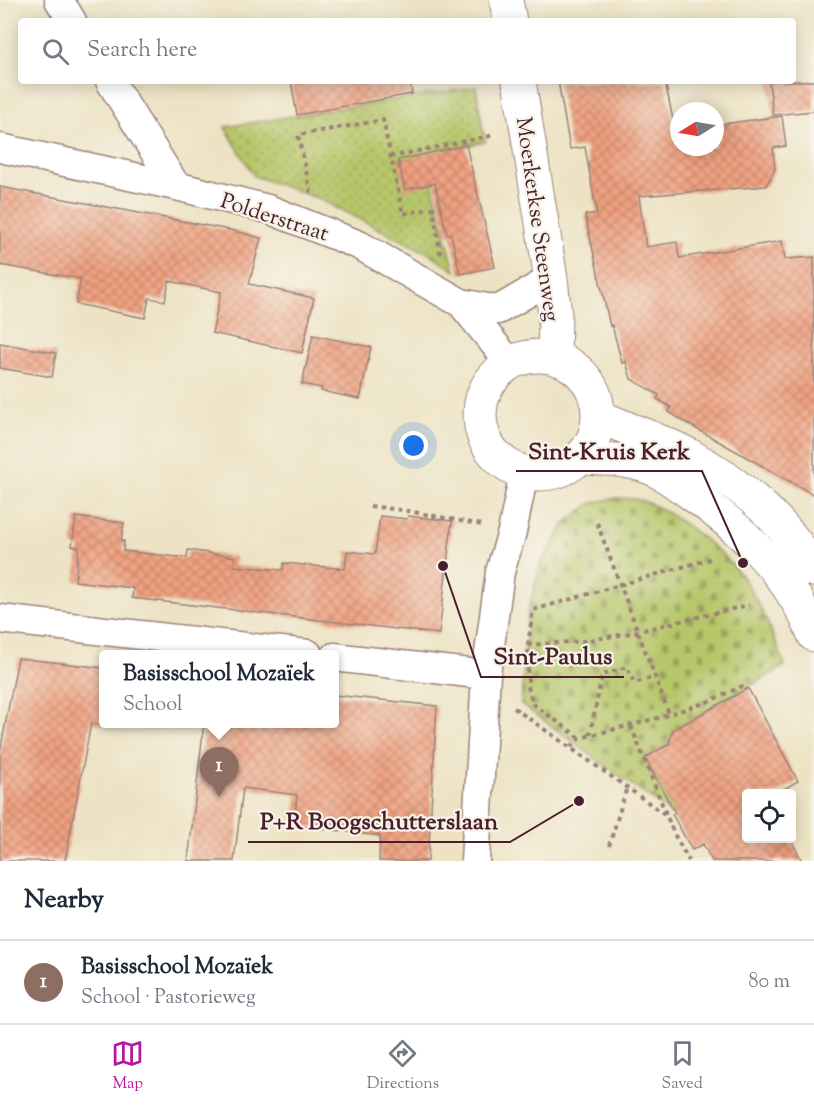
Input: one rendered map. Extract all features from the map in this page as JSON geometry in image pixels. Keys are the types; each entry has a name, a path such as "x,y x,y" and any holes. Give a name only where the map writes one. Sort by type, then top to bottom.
{"street":[{"path":"59,0 70,18"},
{"path":"506,0 509,18"},
{"path":"112,84 176,186"},
{"name":"Moerkerkse Steenweg","path":"520,84 551,279 555,315 554,357"},
{"name":"Polderstraat","path":"0,148 176,186 268,209 359,245 461,303 510,363"},
{"path":"461,303 498,310 551,279"},
{"path":"533,356 554,357 570,364 585,377 595,394 599,416 594,439 581,458 568,468 540,475 524,473 513,469 496,457 483,436 480,411 485,390 496,374 510,363 533,356"},
{"path":"599,416 686,454 729,480 770,513 789,533 814,570"},
{"path":"581,458 613,459 647,466 702,501 728,520 754,545 784,580 812,623"},
{"path":"475,861 485,681 500,573 512,532 524,473"},
{"path":"0,619 273,650"},
{"path":"339,658 485,681"}],"path":[{"path":"318,229 298,135 383,120 403,214 433,208 442,261 423,281"},
{"path":"390,157 527,129"},
{"path":"370,506 408,511 512,532"},
{"path":"597,523 669,714"},
{"path":"580,738 533,704 528,687 528,645 533,610 710,559"},
{"path":"528,645 583,641 749,605"},
{"path":"590,735 602,675 627,667 634,683 655,677"},
{"path":"485,681 571,747 666,815"},
{"path":"571,747 580,738 631,726 707,702 747,684"},
{"path":"631,726 666,815 688,861"},
{"path":"609,846 627,787"}],"green space":[{"path":"476,87 485,142 399,160 432,183 455,271 434,256 317,198 254,176 225,127"},
{"path":"617,498 640,500 666,512 724,556 743,578 756,599 785,666 673,730 669,744 645,758 675,813 672,814 521,704 528,611 541,563 567,521 592,503"}],"building":[{"path":"814,81 814,111 773,115 769,84"},
{"path":"292,84 410,84 412,94 297,115"},
{"path":"559,84 666,84 670,106 670,156 724,156 724,124 782,116 786,146 773,148 775,169 766,186 639,196 646,247 677,242 679,258 782,241 785,259 814,257 814,495 669,412 671,407 657,399 659,395 631,379 626,362 622,363 612,325 610,326 585,215 597,214 585,147 570,149"},
{"path":"466,145 495,267 460,274 451,234 447,234 435,183 405,190 398,160"},
{"path":"0,187 235,231 261,238 249,284 314,298 302,353 212,333 221,292 169,281 165,301 149,298 145,318 76,304 81,279 0,265"},
{"path":"313,335 371,347 360,399 321,391 322,388 302,384"},
{"path":"0,343 56,353 52,377 0,368"},
{"path":"380,516 407,519 408,516 452,521 439,634 132,598 133,588 75,581 79,547 72,546 76,517 124,523 121,541 124,541 123,551 187,558 188,550 235,557 234,566 283,570 284,563 345,569 347,551 375,554"},
{"path":"18,658 99,667 99,724 91,723 65,861 0,861 0,752"},
{"path":"748,688 798,781 784,789 742,789 742,843 793,843 802,861 712,861 703,844 692,850 645,758 669,744 673,730"},
{"path":"339,696 437,706 428,861 379,861 380,836 294,824 297,795 243,788 234,861 188,861 203,728 339,728"}],"place":[{"name":"Sint-Kruis Kerk","path":"743,563"},
{"name":"Sint-Paulus","path":"443,566"},
{"name":"Basisschool Mozaïek","path":"219,797"},
{"name":"P+R Boogschutterslaan","path":"579,801"}]}
